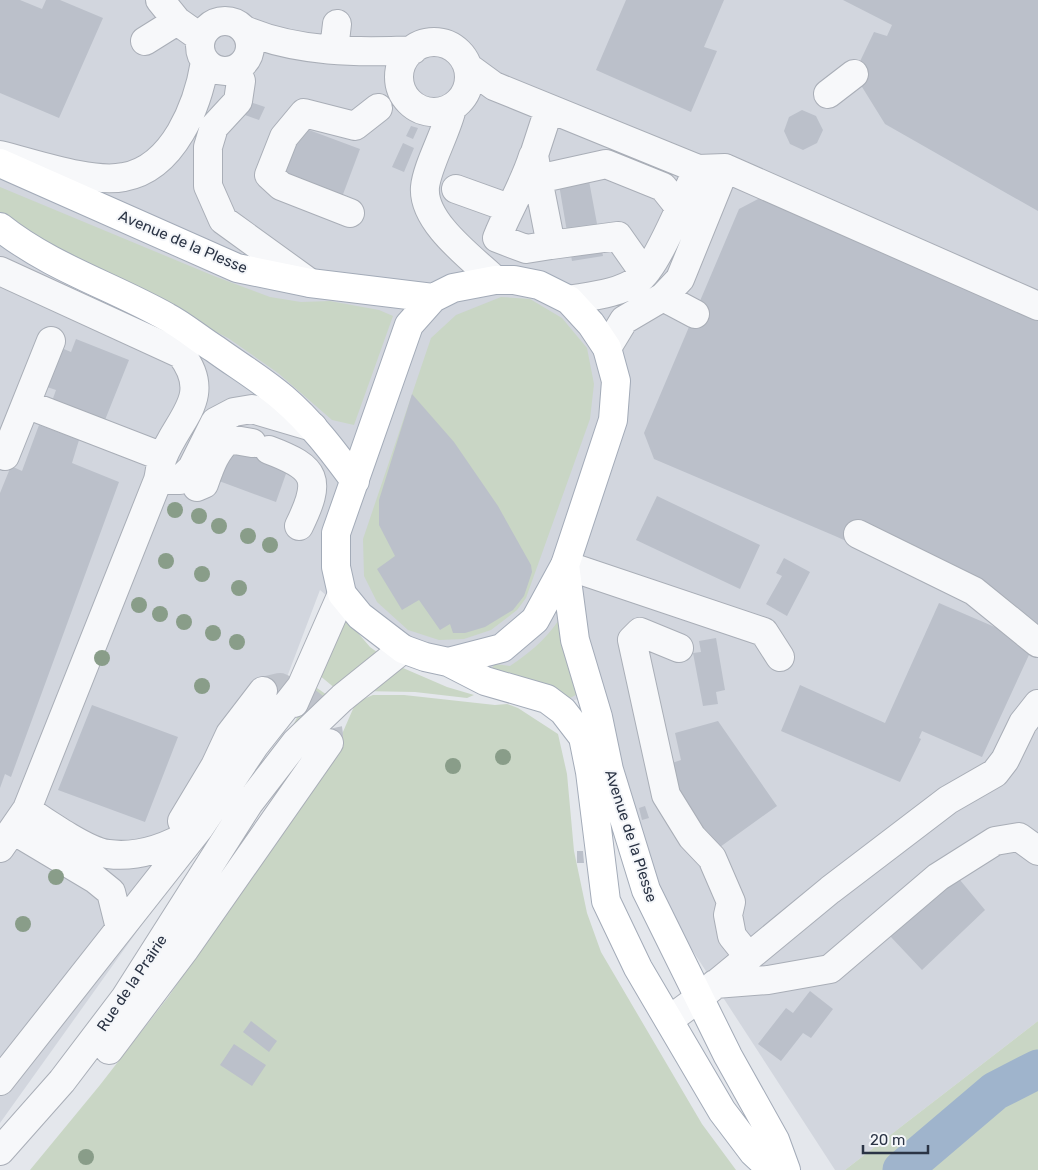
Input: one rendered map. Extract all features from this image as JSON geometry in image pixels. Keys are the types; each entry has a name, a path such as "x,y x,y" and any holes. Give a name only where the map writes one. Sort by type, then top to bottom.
{"main road":[{"name":"Avenue de la Plesse","path":"0,164 236,268 310,283 433,298"},
{"path":"0,227 14,238 60,266 168,317 283,398 313,427 355,481"},
{"name":"Avenue de la Plesse","path":"448,662 502,648 535,620 565,565 613,420 616,381 607,348 591,324 568,300 539,285 514,280 495,280 453,288 433,298 409,326 336,533 336,567 342,594 360,616 403,649 425,657 448,662 485,682 547,700 563,711 583,737 590,772 606,901 638,968 722,1111 753,1152 772,1170"},
{"name":"Avenue de la Plesse","path":"565,565 575,640 598,717 609,770 646,890 707,991 786,1170"}],"street":[{"path":"160,0 220,71 251,49 336,36 405,70"},
{"path":"0,155 89,177 124,178 154,164 176,141 192,111 202,84 203,50 210,25 225,20 241,25 251,49 241,81 238,101 214,127 208,147 208,186 223,220 310,283"},
{"path":"145,41 177,21"},
{"path":"350,212 281,186 269,175 284,137 304,113 355,126 376,104 395,98 405,70 423,45 445,44 455,49 462,88 425,187 428,206 439,226 495,280"},
{"path":"405,70 409,101 424,110 441,112 462,88 494,86 698,168 725,168 1038,306"},
{"path":"828,94 854,74"},
{"path":"549,109 536,167 551,245"},
{"path":"536,167 606,164 663,187 679,207"},
{"path":"536,167 509,208 497,238 526,249 618,236 644,273"},
{"path":"568,300 608,293 640,280 656,259 698,168"},
{"path":"607,348 624,320 662,297 680,279 725,168"},
{"path":"456,189 509,208"},
{"path":"0,258 158,327 197,337 206,371 208,388 205,404 189,444 180,457 161,468"},
{"path":"0,272 181,354 190,366 194,376 195,394 191,408 161,468 13,829"},
{"path":"662,297 695,314"},
{"path":"5,456 51,341"},
{"path":"26,404 161,468 180,480 192,468 216,422 234,412 252,409 313,427"},
{"path":"197,487 204,484 214,457 222,445 230,439 261,446 296,460 310,472 312,480 311,494 299,526"},
{"path":"858,534 974,591 1038,643"},
{"path":"565,565 764,632 780,657"},
{"name":"Rue de la Prairie","path":"249,803 342,594"},
{"path":"679,648 640,632 632,640 666,795 692,837 712,858 732,902 728,916 732,936 745,959 768,980"},
{"name":"Rue de la Prairie","path":"0,1151 62,1081 125,998 249,803 296,742 342,698 403,649"},
{"path":"0,1081 200,827 255,745 300,688"},
{"path":"159,847 190,811 230,734 263,691"},
{"path":"669,1020 830,890 948,800 995,773 1005,760 1023,723 1038,704"},
{"path":"0,1169 96,1066 154,992 329,742"},
{"path":"13,829 37,818 84,846 106,854 135,855 177,842 200,827"},
{"path":"13,829 95,879 111,892 120,928"},
{"path":"707,991 830,970 938,877 995,841 1019,837 1038,851"}],"shaded area":[{"path":"0,0 1038,0 1038,1021 845,1170 835,1170 665,908 601,692 565,703 404,662 320,590 251,772 0,1123"}],"green space":[{"path":"0,187 214,276 270,297 301,302 330,301 379,310 393,316 354,425 332,420 278,373 228,338 97,272 0,215"},
{"path":"501,297 530,299 562,318 587,348 594,384 590,419 526,598 517,610 491,630 464,639 439,640 408,630 377,602 364,576 363,539 431,338 456,315"},
{"path":"566,608 582,692 570,698 535,680 489,671 495,664 510,666 527,654 555,626"},
{"path":"346,619 370,647 381,655 336,689 319,675"},
{"path":"403,668 447,687 474,695 467,698 415,692 360,691 390,670"},
{"path":"314,686 330,697 291,729"},
{"path":"373,695 404,695 495,705 507,704 518,708 558,734 567,774 574,851 587,913 601,952 702,1124 736,1170 30,1170 100,1085 169,996 339,741 356,702"},
{"path":"1038,1021 1038,1170 845,1170"}],"building":[{"path":"0,0 20,0 42,9 46,0 60,0 103,18 59,118 0,93"},
{"path":"626,0 724,0 704,47 717,51 691,112 596,70"},
{"path":"843,0 1038,0 1038,211 885,124 854,74 874,32 887,36 892,25"},
{"path":"250,102 265,107 259,120 245,115"},
{"path":"802,110 816,116 823,130 817,143 803,150 790,144 784,131 789,117"},
{"path":"411,126 418,128 413,139 406,136"},
{"path":"301,127 360,149 342,197 282,176"},
{"path":"403,143 414,148 404,172 392,167"},
{"path":"622,151 668,173 665,183 621,163 620,153"},
{"path":"584,154 603,256 572,261 555,161"},
{"path":"760,198 1038,317 1038,627 835,536 654,459 644,433 739,209"},
{"path":"76,339 129,360 103,425 51,404 56,390 44,386 59,347 71,352"},
{"path":"412,394 454,442 498,506 531,565 532,572 524,596 513,610 485,627 465,633 453,633 450,624 440,630 419,600 402,610 377,569 395,556 379,525 379,500"},
{"path":"39,425 79,440 72,463 119,482 11,777 5,774 0,788 0,493 11,466 22,471"},
{"path":"253,440 288,468 276,502 219,481 231,450 247,456"},
{"path":"657,496 760,545 740,589 636,540"},
{"path":"784,558 810,572 787,616 766,604 782,576 776,573"},
{"path":"939,603 1034,644 982,757 922,731 919,738 921,739 900,782 781,731 800,685 885,723"},
{"path":"716,638 725,690 716,692 718,704 703,706 693,653 701,652 699,641"},
{"path":"92,705 178,737 145,822 58,790"},
{"path":"718,721 777,806 720,847 696,832 663,766 681,760 675,733"},
{"path":"645,806 649,818 642,820 639,808"},
{"path":"577,851 583,851 584,863 577,863"},
{"path":"955,874 985,910 922,970 890,936"},
{"path":"810,991 833,1009 811,1038 803,1033 781,1061 758,1044 786,1008 793,1013"},
{"path":"251,1021 277,1041 269,1052 243,1032"},
{"path":"234,1044 266,1065 252,1086 220,1065"}],"waterway":[{"path":"902,1170 995,1091 1038,1069"}],"tunnel":[{"path":"263,691 280,687 305,700 320,712 325,720 329,739"}]}
